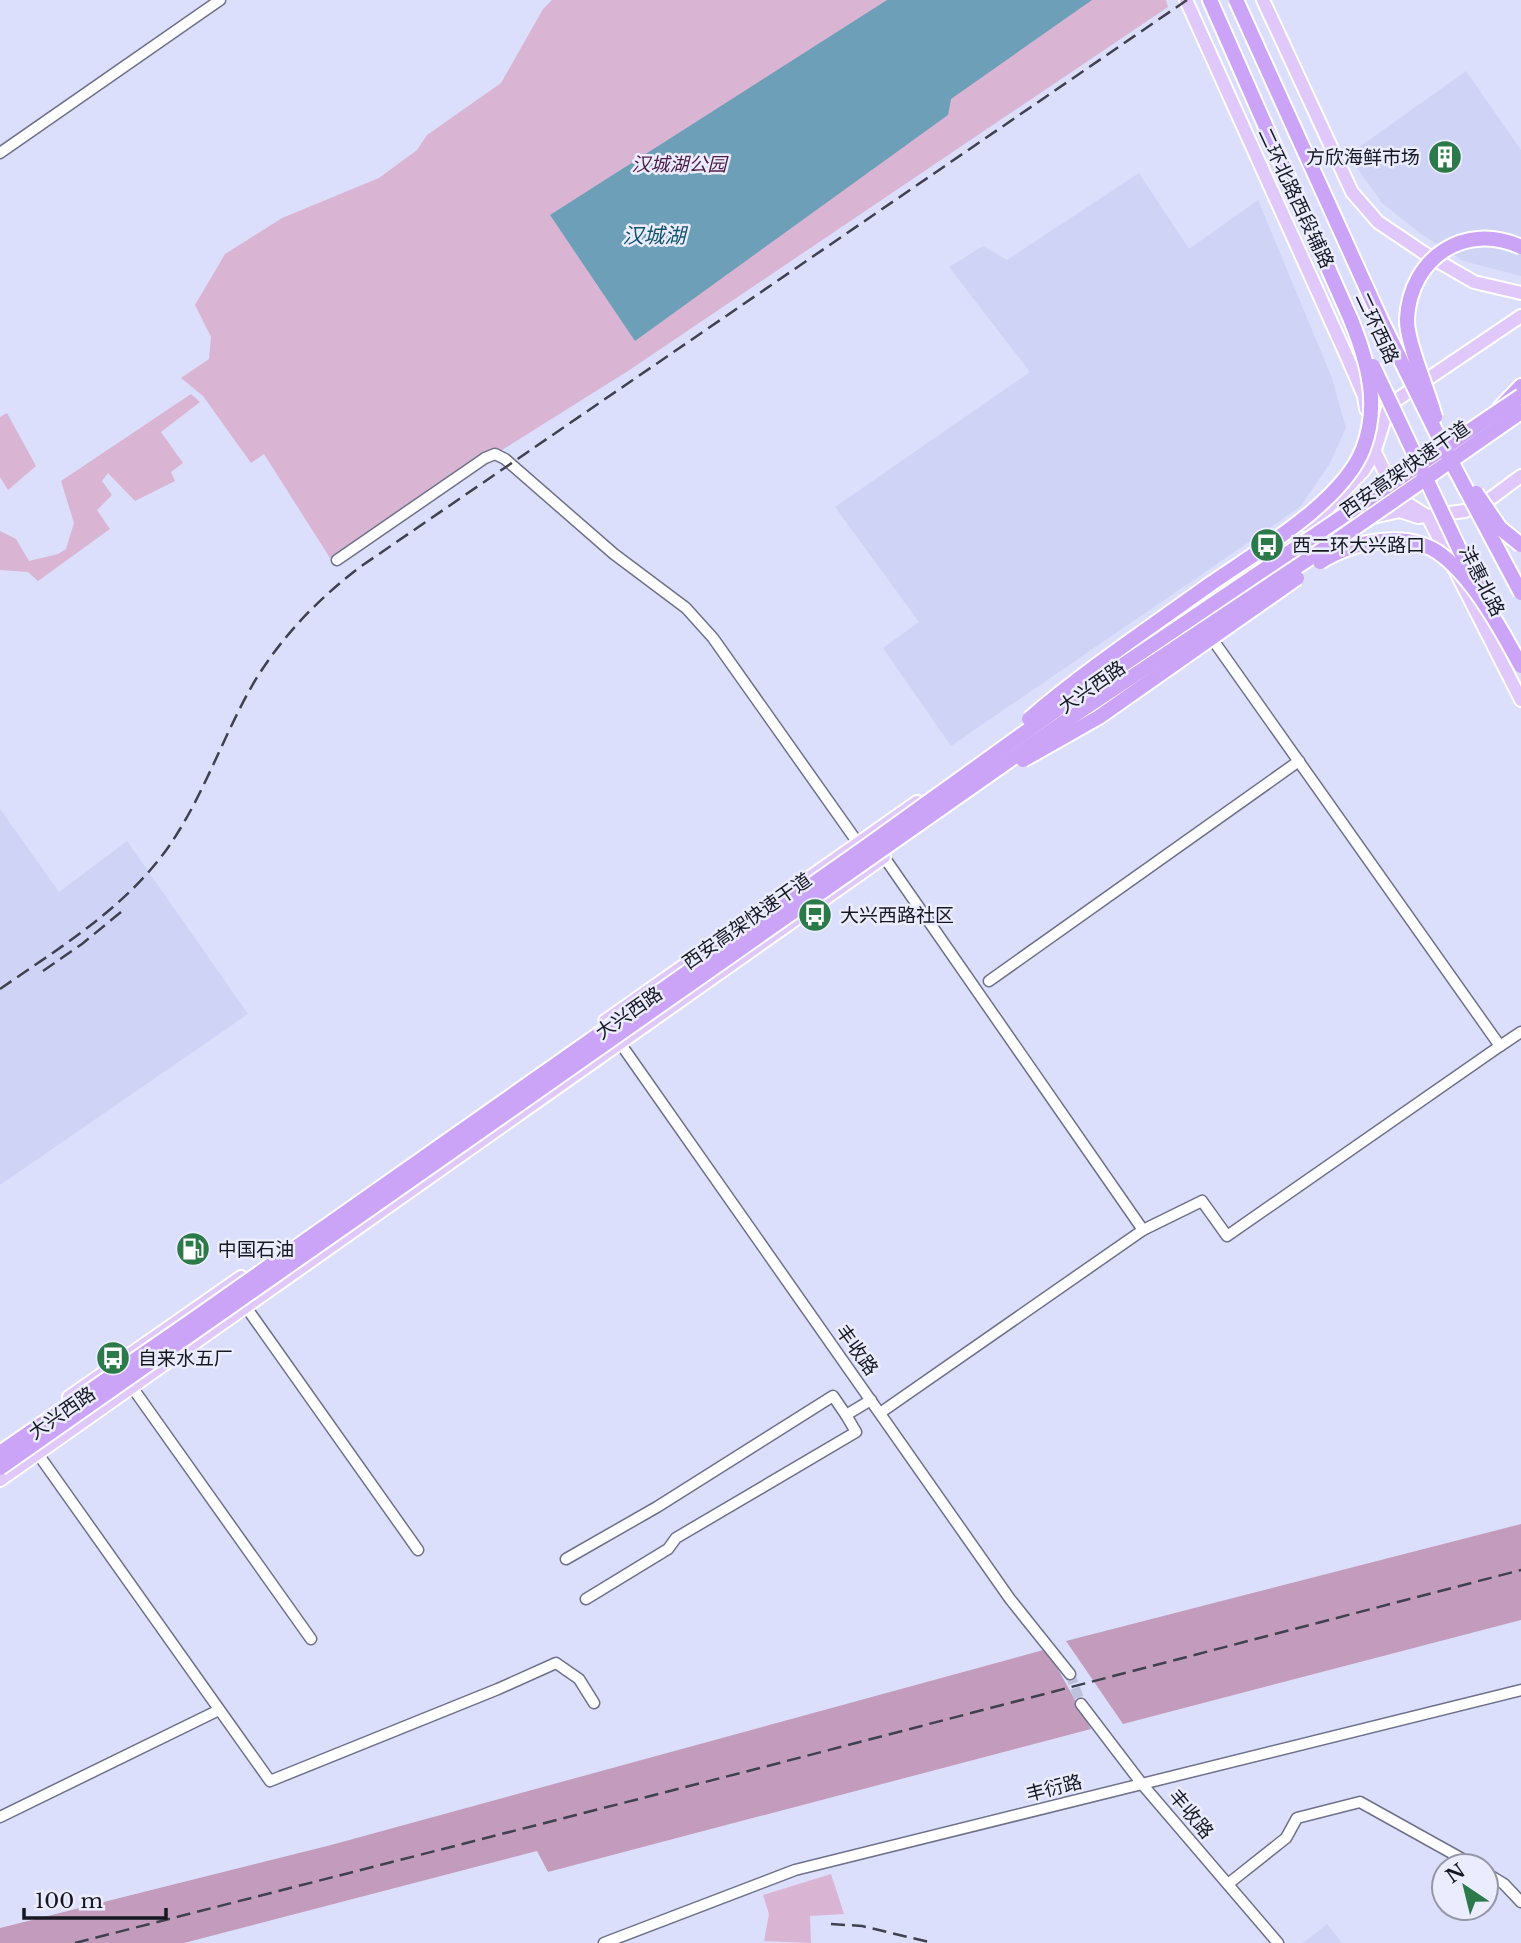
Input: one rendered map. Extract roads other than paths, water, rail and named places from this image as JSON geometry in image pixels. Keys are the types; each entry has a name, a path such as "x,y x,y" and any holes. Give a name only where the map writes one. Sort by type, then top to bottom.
{"highway":[{"name":"二环西路","path":"1210,0 1351,320 1461,553 1521,666"},
{"name":"二环西路","path":"1236,0 1381,320 1443,446 1521,593"},
{"path":"1521,247 1503,239 1486,236 1468,239 1450,247 1421,273 1414,287 1407,320 1409,336 1443,446 1500,528 1521,545"},
{"path":"953,791 1070,684 1291,528 1347,478 1362,452 1368,434 1372,395 1364,350 1351,320"},
{"path":"1496,414 1508,397 1521,386"},
{"name":"西安高架快速干道","path":"0,1468 953,791 1070,700 1521,396"},
{"name":"西安高架快速干道","path":"0,1452 187,1324 867,846 1521,412"},
{"path":"1490,434 1521,418"},
{"path":"953,791 1098,717 1334,553 1359,544 1392,540 1418,545 1443,556 1484,602 1521,666"}],"main road":[{"name":"二环北路西段辅路","path":"1186,0 1364,396 1374,453 1397,497 1428,517"},
{"path":"1264,0 1352,192 1378,222 1424,254 1474,282 1521,293"},
{"name":"大兴西路","path":"0,1445 1120,659 1327,509 1354,483 1374,453 1389,405 1521,316"},
{"name":"大兴西路","path":"0,1480 1371,517 1400,511 1428,517 1465,511 1521,476"},
{"name":"沣惠北路","path":"1428,517 1521,700"}],"street":[{"path":"0,153 220,0"},
{"path":"337,560 485,458 495,454 505,459 614,554 686,608 704,628 858,843"},
{"path":"1207,631 1500,1046"},
{"path":"989,981 1299,761"},
{"path":"884,857 1143,1230"},
{"path":"880,1413 1143,1230 1202,1201 1227,1236 1521,1032"},
{"name":"丰收路","path":"620,1043 1010,1599 1070,1674"},
{"path":"246,1307 418,1550"},
{"path":"132,1387 311,1639"},
{"path":"566,1559 657,1507 834,1396 856,1432 676,1538 668,1549 586,1599"},
{"path":"846,1416 871,1400"},
{"path":"38,1454 270,1781 556,1663 579,1679 594,1703"},
{"name":"丰衍路","path":"604,1943 795,1870 1521,1690"},
{"name":"丰收路","path":"1080,1704 1142,1784 1278,1943"},
{"path":"0,1817 219,1710"},
{"path":"1227,1884 1286,1838 1297,1818 1360,1802 1450,1852"},
{"path":"1500,1882 1521,1902"}],"water":[{"name":"汉城湖","path":"887,0 1092,0 951,99 948,115 635,341 550,215"}],"tunnel":[{"path":"1070,1674 1081,1704"}],"railway":[{"path":"0,989 90,926 150,871 180,829 264,667 301,620 344,580 1187,0"},
{"path":"43,971 121,912"},
{"path":"75,1943 1521,1570"},
{"path":"831,1924 862,1926 933,1943"}],"place":[{"name":"方欣海鲜市场","path":"1445,157"},
{"name":"西二环大兴路口","path":"1267,545"},
{"name":"大兴西路社区","path":"815,915"},
{"name":"中国石油","path":"193,1249"},
{"name":"自来水五厂","path":"113,1358"}],"park label":[{"name":"汉城湖公园","path":"679,164"}]}
